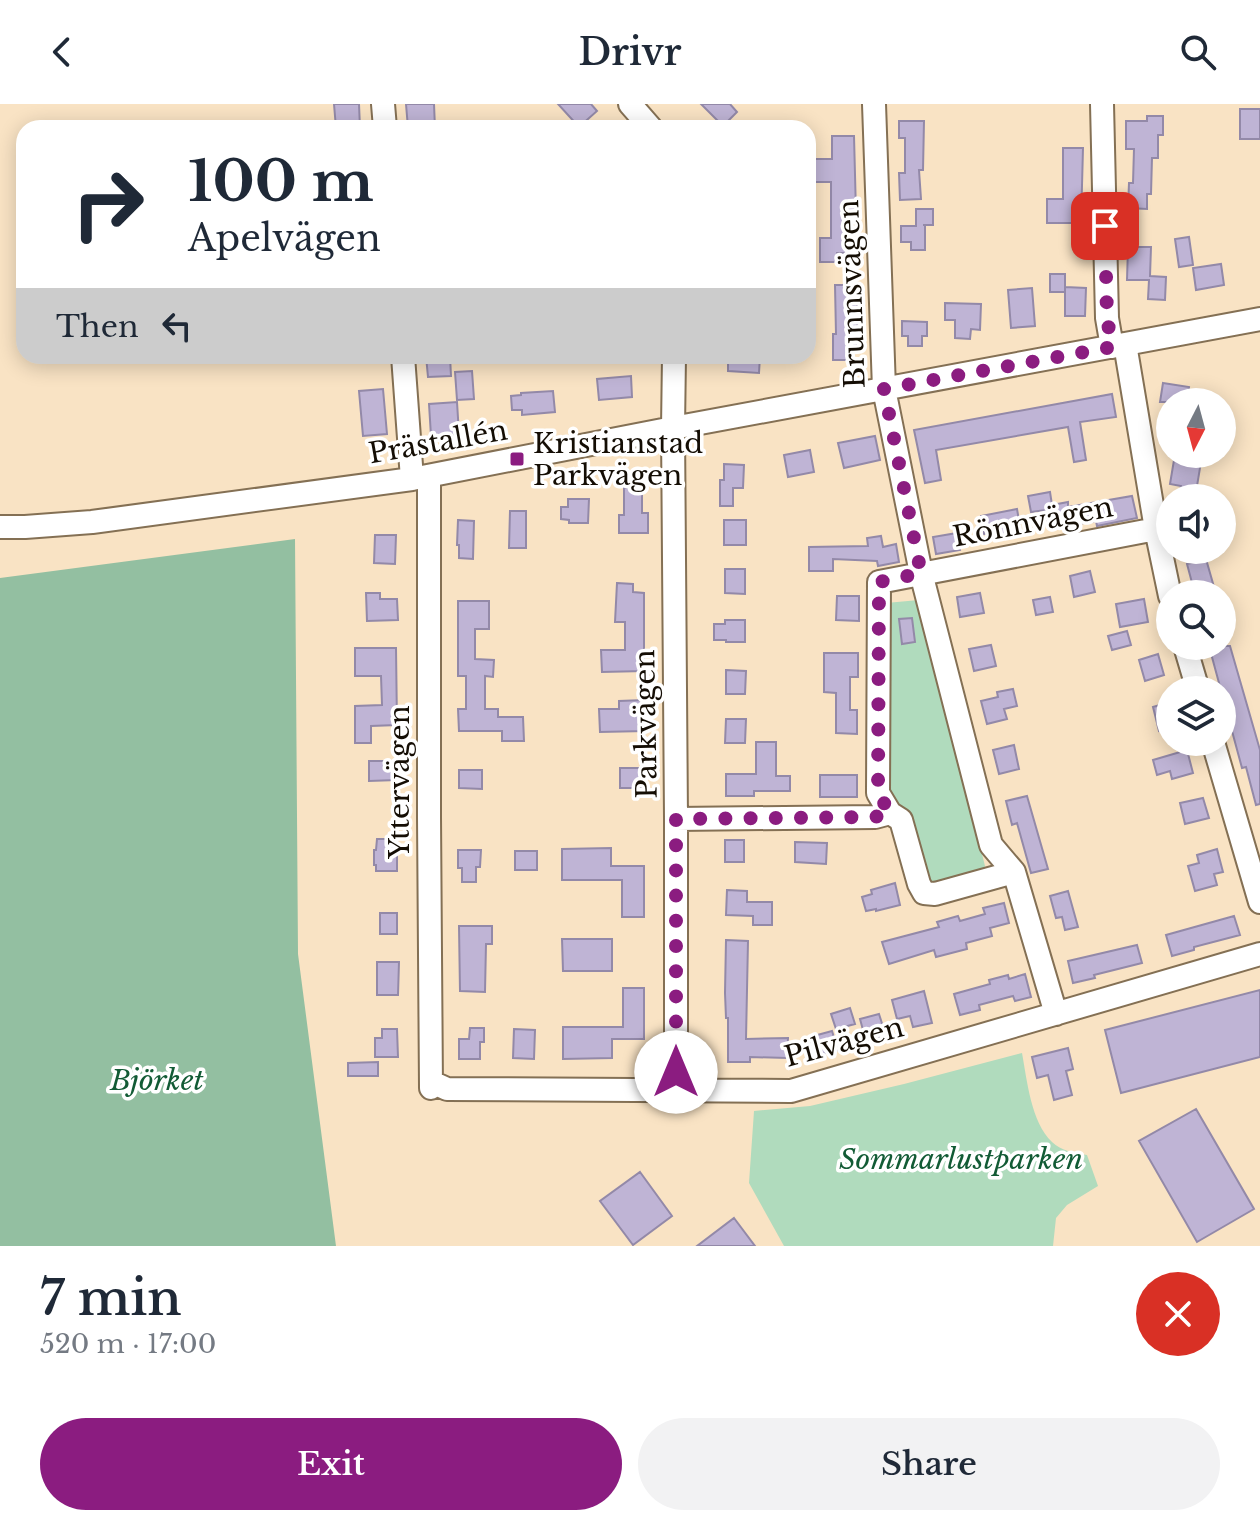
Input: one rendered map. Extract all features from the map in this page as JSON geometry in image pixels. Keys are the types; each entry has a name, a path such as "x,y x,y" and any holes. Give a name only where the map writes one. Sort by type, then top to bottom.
{"street":[{"path":"630,104 644,120"},
{"name":"Brunnsvägen","path":"874,104 884,389 921,573 991,845 1014,872 1056,1014"},
{"path":"1102,104 1107,318 1118,345 1156,529"},
{"name":"Prästallén","path":"0,527 92,522 421,478 1260,319"},
{"name":"Yttervägen","path":"404,364 421,478 429,817 431,1088"},
{"name":"Parkvägen","path":"674,364 676,1090"},
{"name":"Rönnvägen","path":"921,573 1156,529"},
{"path":"921,573 879,582 878,793 890,813 901,820 924,893 935,894 1014,872"},
{"path":"1217,756 1260,902"},
{"path":"676,819 875,817 890,813"},
{"name":"Pilvägen","path":"431,1088 436,1084 447,1089 791,1091 1260,954"}],"green space":[{"name":"Björket","path":"295,539 298,954 336,1246 0,1246 0,578"},
{"path":"919,600 985,866 981,873 936,886 926,884 907,818 885,775 886,603"},
{"name":"Sommarlustparken","path":"1022,1053 1031,1100 1045,1134 1060,1148 1087,1155 1098,1186 1067,1205 1056,1218 1053,1246 784,1246 749,1183 754,1111 810,1106"}],"building":[{"path":"334,104 359,104 360,120 335,120"},
{"path":"406,104 434,104 435,120 407,120"},
{"path":"558,104 591,104 597,111 587,120 573,120"},
{"path":"701,104 730,104 737,112 729,120 717,120"},
{"path":"1240,109 1260,109 1260,139 1240,139"},
{"path":"1147,116 1163,116 1163,135 1158,135 1158,158 1152,158 1151,194 1147,194 1147,209 1128,208 1129,183 1133,183 1134,149 1126,149 1126,121 1147,121"},
{"path":"899,121 924,121 923,170 919,170 921,199 900,200 899,173 905,173 905,138 899,138"},
{"path":"832,136 854,136 856,213 849,213 848,240 855,240 855,253 837,253 837,262 820,262 820,238 831,238 831,182 816,182 816,159 832,159"},
{"path":"1063,148 1083,148 1081,223 1047,223 1047,199 1063,199"},
{"path":"916,209 933,209 933,225 925,225 925,250 911,250 911,242 901,242 901,226 916,226"},
{"path":"1189,237 1193,265 1179,267 1175,239"},
{"path":"1128,247 1151,247 1150,276 1166,277 1165,300 1148,299 1149,280 1127,280"},
{"path":"1221,264 1224,285 1196,290 1193,268"},
{"path":"1050,274 1065,274 1065,292 1050,292"},
{"path":"835,285 857,285 857,350 851,350 851,360 833,360"},
{"path":"1065,287 1086,288 1085,316 1065,316"},
{"path":"1032,288 1035,326 1011,328 1008,290"},
{"path":"945,303 981,304 980,330 971,329 970,339 955,338 955,320 945,320"},
{"path":"902,321 927,322 927,336 922,336 922,346 908,346 908,336 902,336"},
{"path":"427,364 450,364 451,376 428,377"},
{"path":"728,364 760,364 759,373 728,371"},
{"path":"472,371 474,399 457,400 455,372"},
{"path":"631,376 632,397 599,400 597,379"},
{"path":"1163,383 1189,387 1189,388 1162,388"},
{"path":"383,389 387,434 363,436 359,391"},
{"path":"553,391 555,412 522,415 522,410 512,410 511,396"},
{"path":"1112,394 1116,417 1080,422 1086,460 1074,462 1068,427 936,450 941,480 925,483 914,430"},
{"path":"457,402 459,434 431,436 429,404"},
{"path":"875,436 880,460 844,468 838,443"},
{"path":"810,450 814,472 788,477 784,455"},
{"path":"724,464 744,465 743,488 733,488 733,506 720,506 720,480 724,480"},
{"path":"1173,468 1200,468 1197,484 1170,484"},
{"path":"642,487 642,513 648,513 648,533 619,533 619,515 624,515 624,488"},
{"path":"1050,492 1052,505 1068,502 1068,507 1132,496 1137,518 1097,526 1096,521 1049,529 1045,510 1031,512 1028,496"},
{"path":"568,499 589,499 588,523 569,523 569,520 561,519 561,507 568,507"},
{"path":"1017,509 1021,532 999,536 998,531 984,534 981,516"},
{"path":"510,511 526,511 526,548 509,548"},
{"path":"458,520 474,521 473,559 459,558"},
{"path":"724,520 746,520 746,545 724,545"},
{"path":"957,533 960,550 936,554 933,537"},
{"path":"375,535 396,535 395,564 374,563"},
{"path":"881,536 883,547 896,544 899,562 878,566 877,561 833,559 833,571 809,571 809,547 868,546 867,538"},
{"path":"1187,564 1207,564 1212,580 1191,580"},
{"path":"725,569 745,569 745,594 725,593"},
{"path":"1090,571 1095,592 1074,597 1070,576"},
{"path":"617,583 633,584 633,592 644,593 644,671 602,672 601,650 625,650 625,622 615,622"},
{"path":"366,593 380,593 380,599 397,599 398,620 367,621"},
{"path":"980,593 984,613 960,617 957,597"},
{"path":"837,596 859,596 859,621 836,620"},
{"path":"1050,597 1053,612 1036,615 1033,600"},
{"path":"1144,599 1148,622 1120,627 1116,604"},
{"path":"458,601 489,601 489,629 475,629 475,659 494,660 493,677 485,676 485,709 498,709 498,717 523,717 524,741 502,741 502,731 459,731 458,709 466,709 466,676 458,676"},
{"path":"912,618 915,642 902,644 899,619"},
{"path":"725,620 745,620 745,642 714,640 714,624 725,624"},
{"path":"1127,631 1131,645 1112,650 1108,636"},
{"path":"991,645 996,666 974,671 969,649"},
{"path":"355,648 396,648 397,725 371,726 371,743 355,743 355,706 382,705 381,676 355,676"},
{"path":"824,653 858,653 858,677 850,677 850,710 857,710 857,734 836,733 836,693 824,692"},
{"path":"1156,655 1164,675 1145,681 1139,660"},
{"path":"1213,660 1234,660 1260,750 1260,804 1256,805 1246,767 1242,768 1236,746 1236,676 1217,676"},
{"path":"726,670 746,671 745,694 726,694"},
{"path":"1013,689 1017,706 1004,709 1007,719 987,724 981,701 998,697 997,692"},
{"path":"644,700 645,731 600,732 599,709 619,709 619,701"},
{"path":"726,719 746,719 745,743 725,743"},
{"path":"756,742 776,742 776,776 790,776 790,791 754,791 754,796 726,796 726,774 756,774"},
{"path":"1014,745 1019,769 999,774 993,750"},
{"path":"1167,756 1189,756 1193,773 1172,779 1170,771 1157,775 1153,760"},
{"path":"369,761 397,761 397,780 369,781"},
{"path":"620,768 644,768 644,788 620,788"},
{"path":"459,770 482,770 482,789 459,788"},
{"path":"820,775 857,775 857,797 820,797"},
{"path":"1027,796 1048,869 1031,873 1017,823 1012,825 1006,801"},
{"path":"1203,798 1209,818 1185,824 1180,803"},
{"path":"377,839 397,839 397,871 376,871 374,850"},
{"path":"725,840 744,840 744,862 725,862"},
{"path":"795,842 827,843 826,864 795,862"},
{"path":"611,848 611,866 644,866 644,917 622,917 622,880 562,880 562,849"},
{"path":"1217,849 1223,872 1214,874 1217,885 1195,891 1188,866 1199,863 1197,855"},
{"path":"458,850 481,850 476,882 462,882"},
{"path":"515,851 537,851 537,870 515,870"},
{"path":"895,883 900,905 866,911 862,897 872,894 871,890"},
{"path":"727,890 747,891 747,902 772,902 772,925 753,925 753,916 726,915"},
{"path":"1068,891 1078,927 1065,930 1062,917 1056,918 1050,896"},
{"path":"1004,903 1009,923 990,928 992,936 966,943 967,949 936,957 934,950 889,964 882,942 939,927 937,922 958,916 960,921 985,914 983,908"},
{"path":"380,913 397,913 397,934 380,934"},
{"path":"1234,916 1240,935 1172,956 1166,935"},
{"path":"459,926 492,926 492,944 486,944 485,992 460,991"},
{"path":"562,939 612,939 612,971 563,971"},
{"path":"726,940 748,941 746,1039 788,1038 787,1058 750,1057 750,1062 728,1062"},
{"path":"1137,945 1142,963 1073,983 1068,961"},
{"path":"377,962 399,962 398,995 377,995"},
{"path":"1025,974 1031,997 1015,1001 1013,996 979,1005 980,1010 960,1015 954,994 990,984 989,980"},
{"path":"623,988 644,988 644,1039 612,1039 612,1058 563,1059 563,1027 623,1027"},
{"path":"1260,990 1260,1057 1121,1093 1105,1030"},
{"path":"924,991 932,1023 913,1027 910,1016 897,1019 892,1000"},
{"path":"850,1008 855,1024 836,1029 831,1014"},
{"path":"879,1014 886,1036 866,1041 860,1019"},
{"path":"470,1028 484,1028 480,1059 459,1059 459,1039 469,1039"},
{"path":"382,1029 397,1029 398,1057 375,1057 375,1038 382,1038"},
{"path":"514,1029 535,1030 534,1059 513,1058"},
{"path":"832,1031 838,1050 815,1056 810,1037"},
{"path":"1068,1048 1073,1069 1066,1071 1072,1095 1054,1100 1048,1075 1037,1078 1032,1057"},
{"path":"378,1062 378,1076 348,1076 348,1063"},
{"path":"1196,1109 1254,1209 1197,1242 1139,1141"},
{"path":"640,1172 672,1216 633,1245 600,1201"},
{"path":"734,1218 755,1246 697,1246"}],"place":[{"name":"Kristianstad Parkvägen","path":"517,459"}],"route":[{"path":"676,1072 676,819 875,817 890,813 878,793 879,582 921,573 884,389 1112,347 1107,318 1105,226"}]}
